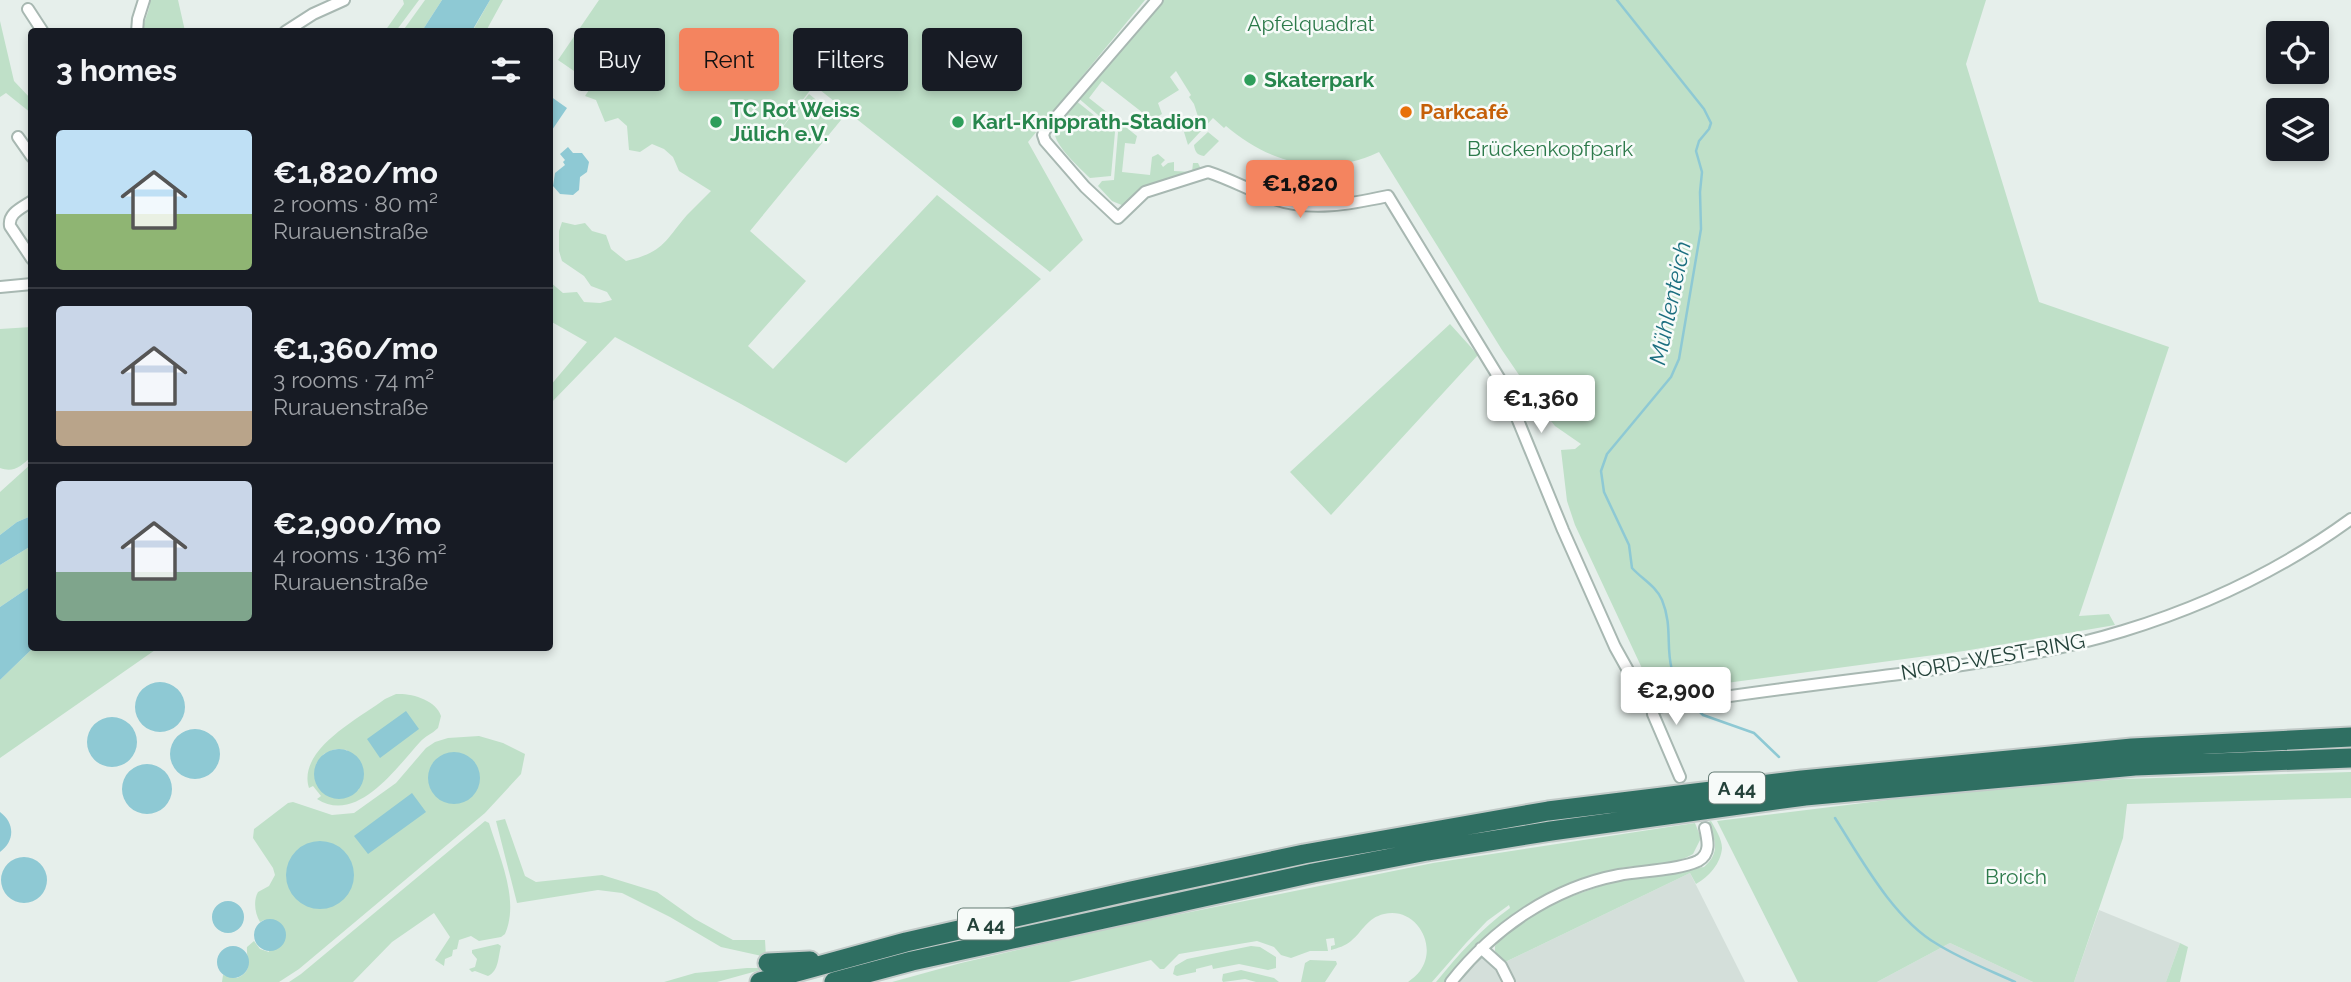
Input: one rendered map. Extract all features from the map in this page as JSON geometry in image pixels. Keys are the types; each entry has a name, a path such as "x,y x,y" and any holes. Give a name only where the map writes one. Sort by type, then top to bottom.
{"highway":[{"name":"A 44","path":"760,982 919,939 1131,891 1316,852 1548,811 1802,780 2132,748 2351,737"},
{"name":"A 44","path":"834,982 912,961 1313,873 1427,850 1551,831 1805,796 2136,766 2351,758"},
{"path":"768,963 842,960"},
{"path":"858,982 912,961"}],"street":[{"path":"138,28 144,0"},
{"path":"291,28 313,14 344,0"},
{"path":"1157,0 1045,130 1045,141 1085,187 1118,218 1146,192 1208,172 1277,200 1310,205 1346,205 1388,196 1504,386 1615,647 1643,699 1651,705 1680,777"},
{"path":"28,9 40,28"},
{"path":"18,137 28,151"},
{"path":"28,204 9,220 10,226 28,253"},
{"path":"0,287 28,284"},
{"name":"NORD-WEST-RING","path":"1651,705 1657,707 2018,657 2122,632 2197,606 2257,578 2309,548 2351,519"},
{"path":"1451,982 1481,948 1520,916 1550,898 1582,885 1616,876 1696,862 1707,852 1709,843 1705,828"},
{"path":"1481,948 1501,966 1509,982"}],"shaded area":[{"path":"1690,873 1745,982 1459,982 1482,956 1495,967"},
{"path":"2099,910 2180,943 2166,982 2074,982"},
{"path":"1950,943 2033,982 1877,982"}],"green space":[{"path":"150,0 178,0 184,28 144,28"},
{"path":"403,0 419,0 398,28 387,28 404,4"},
{"path":"425,0 442,0 424,28 405,28"},
{"path":"490,0 503,0 488,28 474,28"},
{"path":"599,0 1145,0 1028,142 1083,240 1050,272 821,91 908,91 908,28 793,28 793,91 810,91 773,139 809,94 841,120 750,231 806,281 748,346 773,369 937,195 1041,279 846,463 615,337 553,401 553,382 587,342 553,323 553,285 563,293 577,292 584,302 600,303 612,300 607,292 591,286 584,276 562,261 559,231 562,222 575,225 585,223 592,231 606,235 611,249 626,261 656,250 711,191 679,171 673,157 664,149 652,144 640,152 629,150 627,126 618,118 605,122 596,100 585,96 588,91 665,91 665,28 580,28"},
{"path":"1164,0 1986,0 1966,64 2039,302 2169,347 2079,616 2109,614 2115,625 1964,651 1667,691 1656,689 1647,679 1575,525 1567,501 1561,450 1575,449 1581,444 1555,426 1547,416 1502,350 1379,152 1338,164 1299,163 1261,150 1226,126 1224,128 1213,118 1188,145 1184,132 1200,123 1189,97 1191,95 1176,71 1170,77 1179,90 1158,103 1162,114 1152,120 1102,81 1089,98 1137,136 1135,144 1125,143 1122,172 1150,175 1152,157 1158,154 1165,160 1161,164 1163,167 1174,162 1174,171 1192,172 1193,163 1198,163 1201,169 1124,206 1112,201 1098,186 1102,181 1114,180 1118,132 1077,97"},
{"path":"0,21 14,81 28,96 28,111 6,93 0,97"},
{"path":"574,37 574,71 558,60"},
{"path":"1075,100 1115,132 1111,176 1090,178 1057,140 1056,124"},
{"path":"1208,132 1219,141 1202,156 1197,153 1194,145"},
{"path":"1450,324 1478,355 1331,515 1290,472"},
{"path":"28,327 28,460 9,470 0,468 0,329"},
{"path":"28,467 28,517 0,535 0,492"},
{"path":"28,548 28,588 0,607 0,565"},
{"path":"30,651 154,651 0,758 0,680"},
{"path":"402,694 429,702 441,716 438,728 422,740 375,790 361,799 347,805 332,805 317,799 321,796 313,786 309,788 308,774 312,761 332,737 385,699","holes":["335,749 347,750 359,789 350,796 316,764 324,754"]},
{"path":"479,736 503,743 525,754 521,774 485,813 299,969 279,982 222,982 223,975 237,978 246,972 247,947 254,941 260,949 269,952 264,920 260,922 258,919 255,903 258,892 269,886 275,875 253,838 254,829 293,802 332,815 354,813 396,783 426,748 435,742 448,738"},
{"name":"Broich","path":"2351,772 2351,798 2127,804 2123,838 2074,982 2033,982 1950,943 1877,982 1798,982 1717,821 1944,793 2123,779"},
{"path":"505,819 525,876 536,882 602,875 657,892 695,919 733,940 765,940 766,957 721,947 622,893 598,890 517,903 496,821"},
{"path":"485,821 489,823 509,893 509,921 505,934 479,941 471,936 459,940 457,949 453,950 452,956 445,959 444,966 435,960 450,937 434,913 392,942 353,982 289,982 301,974"},
{"path":"1711,821 1721,841 1721,854 1714,869 1696,884 1690,873 1503,963 1495,951 1495,946 1522,921 1561,900 1609,883 1704,867 1715,851 1708,822"},
{"path":"1695,823 1701,838 1693,854 1675,861 1615,869 1564,885 1519,910 1498,926 1444,982 1436,982 1489,924 1510,908 1509,905 1487,921 1432,982 1408,982 1420,971 1425,961 1425,939 1414,922 1395,913 1373,918 1351,941 1341,947 1331,950 1331,946 1335,945 1334,938 1326,939 1328,951 1310,951 1291,958 1281,955 1274,947 1257,941 1179,954 1164,969 1160,969 1151,960 1069,982 892,982 1116,927 1433,863"},
{"path":"2180,943 2188,947 2180,982 2166,982"},
{"path":"498,944 501,946 492,974 488,976 469,969 475,967 477,959 472,950"},
{"path":"1251,946 1260,947 1276,957 1276,968 1268,970 1239,964 1213,969 1212,965 1196,969 1196,972 1177,976 1173,974 1175,966 1187,959"},
{"path":"1310,960 1336,961 1337,964 1325,982 1301,982 1305,963"},
{"path":"768,968 717,982 664,982 695,973"},
{"path":"1241,970 1274,978 1279,982 1245,979 1223,982 1223,974"}],"water":[{"path":"442,0 490,0 474,28 424,28"},
{"path":"553,98 567,108 553,129"},
{"path":"568,147 573,153 582,153 589,162 587,172 580,177 579,190 573,195 560,194 553,186 555,173 565,165 560,154"},
{"path":"28,517 28,548 0,565 0,535"},
{"path":"28,588 30,651 0,680 0,607"},
{"path":"160,682 178,689 185,707 178,725 160,732 142,725 135,707 142,689"},
{"path":"406,711 419,729 380,758 367,739"},
{"path":"112,717 130,724 137,742 130,760 112,767 94,760 87,742 94,724"},
{"path":"195,729 213,736 220,754 213,772 195,779 177,772 170,754 177,736"},
{"path":"339,749 357,756 364,774 357,792 339,799 321,792 314,774 321,756"},
{"path":"454,752 473,759 480,778 473,797 454,804 435,797 428,778 435,759"},
{"path":"147,764 165,771 172,789 165,807 147,814 129,807 122,789 129,771"},
{"path":"412,793 426,812 368,854 354,836"},
{"path":"0,812 11,827 11,837 0,852"},
{"path":"320,841 333,844 344,851 351,862 354,875 351,888 344,899 333,906 320,909 307,906 296,899 289,888 286,875 289,862 296,851 307,844"},
{"path":"24,857 40,864 47,880 40,896 24,903 8,896 1,880 8,864"},
{"path":"228,901 240,905 244,917 240,929 228,933 216,929 212,917 216,905"},
{"path":"270,919 282,923 286,935 282,947 270,951 258,947 254,935 258,923"},
{"path":"233,946 245,950 249,962 245,974 233,978 221,974 217,962 221,950"}],"waterway":[{"name":"Mühlenteich","path":"1617,0 1704,109 1711,123 1696,151 1702,172 1701,229 1679,359 1671,377 1607,454 1601,471 1604,492 1629,545 1632,568 1653,587 1662,600 1673,673 1688,698"},
{"name":"Mühlenteich","path":"1694,706 1703,715 1754,733 1779,757"},
{"path":"1835,818 1880,887 1921,933 1956,955 2015,982"}],"place":[{"name":"Skaterpark","path":"1250,80"},
{"name":"Parkcafé","path":"1406,112"},
{"name":"TC Rot Weiss Jülich e.V.","path":"716,122"},
{"name":"Karl-Knipprath-Stadion","path":"958,122"}],"park label":[{"name":"Apfelquadrat","path":"1311,24"},
{"name":"Brückenkopfpark","path":"1550,149"}]}
